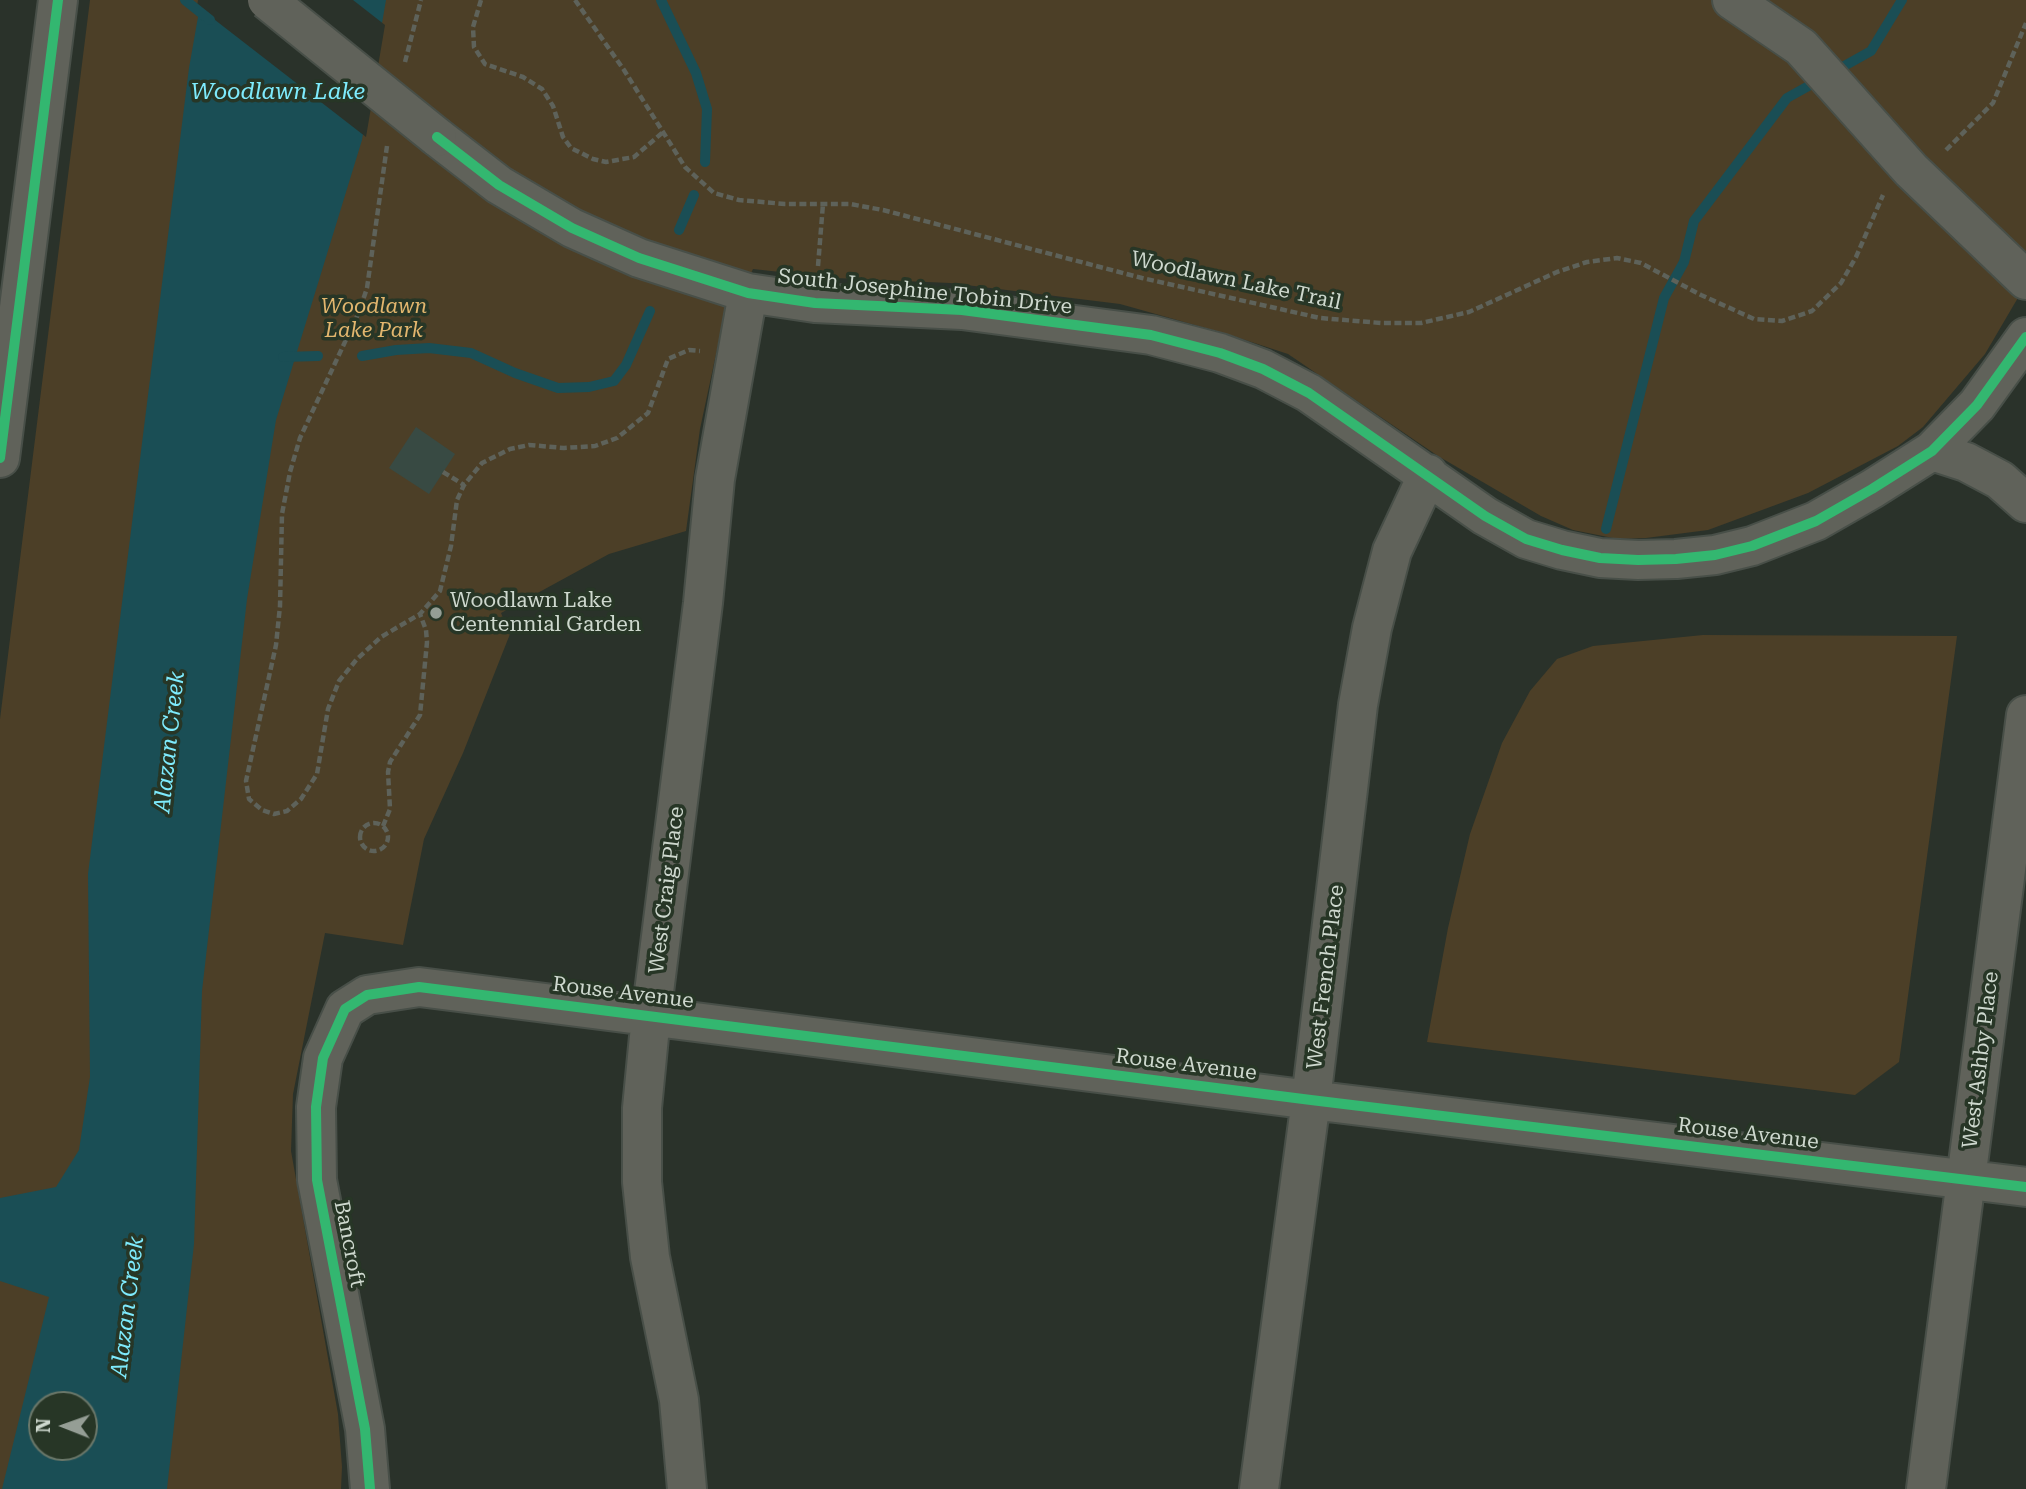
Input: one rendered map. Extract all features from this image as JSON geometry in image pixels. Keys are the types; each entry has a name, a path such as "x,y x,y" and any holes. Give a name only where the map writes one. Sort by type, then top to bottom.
{"street":[{"path":"0,458 58,0"},
{"name":"South Josephine Tobin Drive","path":"267,0 499,185 572,228 639,258 748,293 815,303 962,310 1151,335 1197,347 1263,369 1308,393 1485,516 1526,539 1600,558 1638,560 1715,555 1752,545 1816,521 1932,451 1977,405 2026,337"},
{"path":"1732,0 1801,47 1905,163 2026,280"},
{"name":"West Craig Place","path":"687,1489 679,1400 650,1257 642,1182 642,1108 715,479 748,293"},
{"path":"1932,451 1966,462 2000,480 2026,503"},
{"name":"West French Place","path":"1259,1489 1311,1100 1358,705 1372,628 1392,551 1428,474"},
{"name":"West Ashby Place","path":"1926,1489 2026,715"},
{"name":"Rouse Avenue","path":"345,1009 367,995 419,987 2026,1187"},
{"name":"Bancroft","path":"345,1009 323,1058 316,1107 317,1180 365,1429 370,1489"}],"path":[{"path":"404,68 421,0"},
{"path":"481,0 473,27 474,47 485,64 523,78 542,89 553,106 563,137 571,148 606,162 634,157 662,133"},
{"path":"390,136 379,193 367,288 359,312 300,438 290,472 282,514 280,607 275,645 246,781 249,799 261,810 274,814 288,811 301,799 317,774 328,709 339,681 357,659 382,637 420,614 440,591 451,546 457,500 464,485 482,463 510,449 529,445 564,448 595,446 617,438 648,413 668,359 689,350 712,352"},
{"path":"818,269 822,204"},
{"path":"443,472 464,485"},
{"path":"383,826 390,809 390,762 420,715 426,630 420,614"},
{"path":"370,824 383,826 388,834 384,847 376,851 367,849 360,838 363,829 370,824"}],"green space":[{"name":"Woodlawn Lake Park","path":"90,0 2026,0 2026,284 1985,354 1923,427 1898,446 1808,493 1708,530 1618,539 1573,530 1541,516 1438,456 1288,354 1120,304 950,283 835,278 753,269 719,340 700,429 686,531 609,554 501,613 510,634 463,753 424,839 403,945 325,933 293,1094 291,1151 338,1414 341,1489 0,1489 0,719"},
{"path":"1703,635 1957,636 1899,1062 1855,1095 1427,1042 1448,928 1470,834 1502,743 1530,691 1557,659 1593,646"}],"water":[{"name":"Woodlawn Lake","path":"201,0 386,0 362,140 276,420 247,599 202,991 194,1244 167,1489 2,1489 49,1297 0,1281 0,1198 56,1187 79,1150 90,1077 88,874 189,68"}],"pier":[{"path":"198,0 353,0 385,25 366,137 197,6"}],"building":[{"path":"416,427 455,454 429,494 389,468"}],"waterway":[{"path":"185,0 210,20"},
{"path":"661,0 696,73 707,109 705,162"},
{"path":"1606,529 1664,298 1684,262 1694,221 1787,98 1871,51 1902,0"},
{"path":"679,230 694,195"},
{"path":"362,356 429,348 471,353 515,373 558,388 589,387 614,381 626,365 650,311"},
{"path":"283,357 318,356"}],"cycle path":[{"path":"0,458 58,0"},
{"path":"437,137 499,185 572,228 639,258 748,293 815,303 962,310 1151,335 1220,353 1263,369 1309,393 1485,516 1526,539 1600,558 1638,560 1715,555 1752,546 1816,521 1932,451 1977,405 2026,337"},
{"path":"370,1489 365,1429 317,1180 316,1107 323,1058 345,1009 367,995 419,987 2026,1187"}],"place":[{"name":"Woodlawn Lake Centennial Garden","path":"436,613"}],"water label":[{"name":"Alazan Creek","path":"170,742"},
{"name":"Alazan Creek","path":"128,1307"}]}
